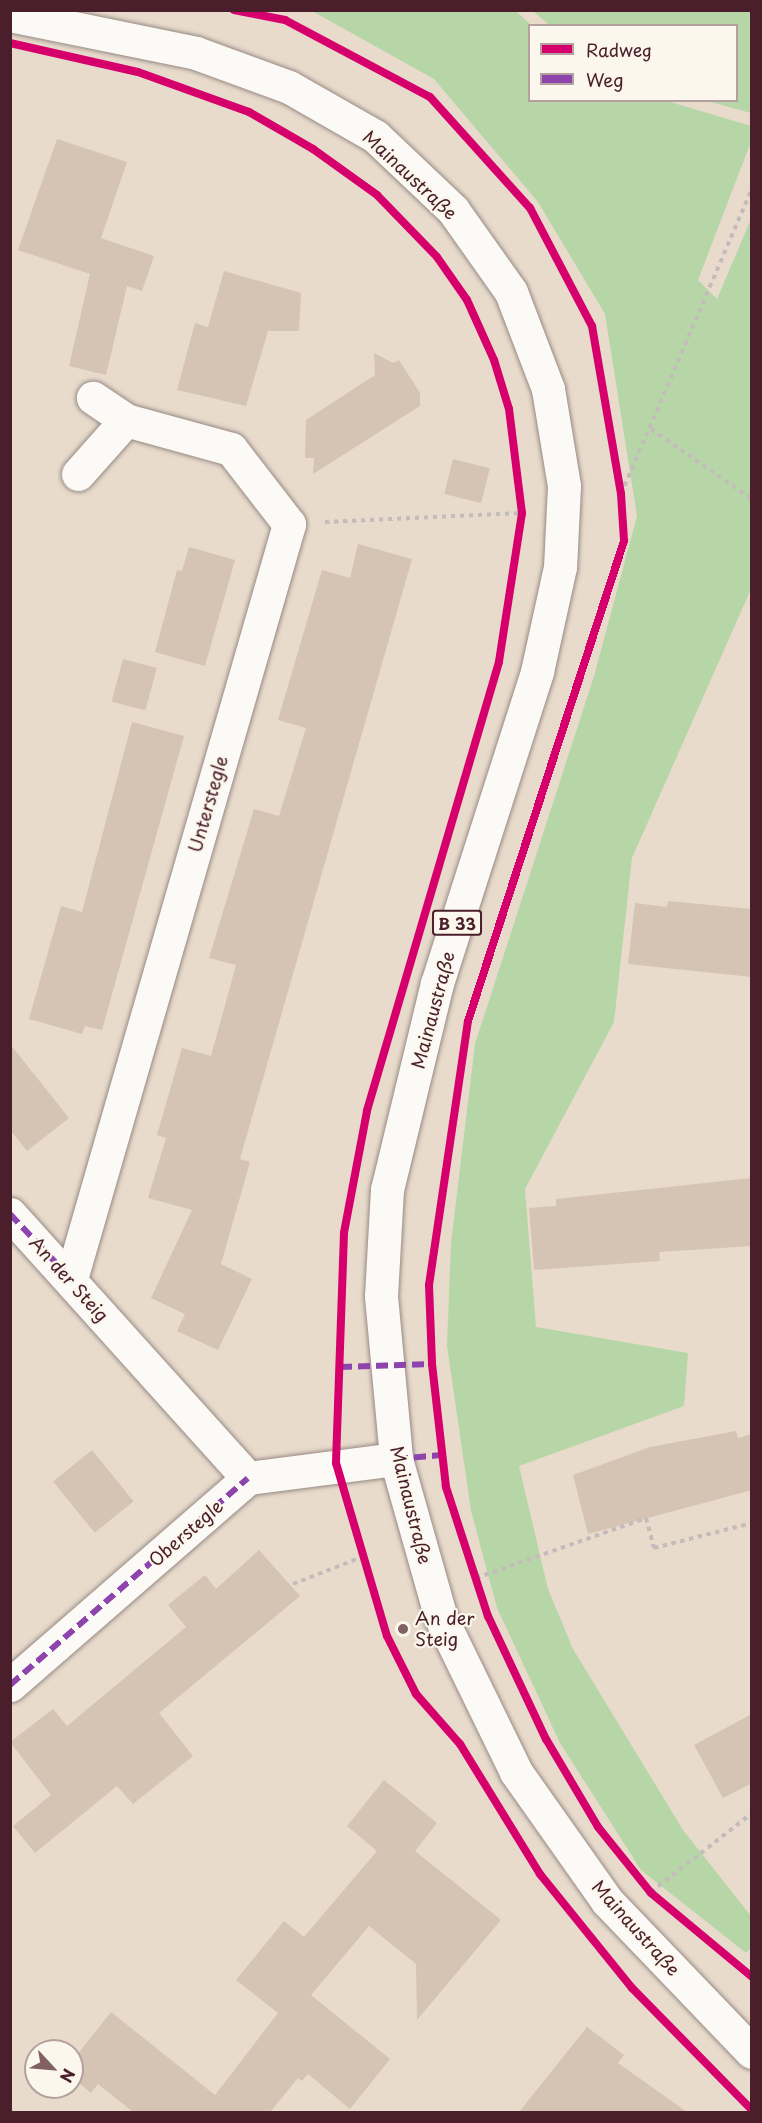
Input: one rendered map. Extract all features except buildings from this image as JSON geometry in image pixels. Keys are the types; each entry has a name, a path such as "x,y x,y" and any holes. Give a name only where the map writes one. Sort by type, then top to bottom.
{"main road":[{"name":"Mainaustraße","path":"10,15 196,53 289,87 375,136 453,210 511,292 548,389 564,486 560,567 537,672 438,983 387,1189 381,1296 396,1459 441,1618 516,1772 607,1901 752,2052"},
{"path":"93,398 126,420 231,449 289,524"},
{"path":"78,474 126,420"},
{"name":"Unterstegle","path":"71,1279 289,524"},
{"name":"An der Steig","path":"10,1214 248,1478"},
{"path":"248,1478 396,1459"},
{"name":"Oberstegle","path":"10,1686 248,1478"}],"path":[{"path":"621,494 651,429 752,188"},
{"path":"651,429 752,499"},
{"path":"617,471 622,506"},
{"path":"289,524 522,513"},
{"path":"476,1578 646,1518 654,1548 752,1523"},
{"path":"293,1584 362,1557"},
{"path":"472,1567 479,1587"},
{"path":"651,1893 752,1813"},
{"path":"643,1883 659,1899"}],"green space":[{"path":"312,11 516,11 530,24 528,24 528,102 670,102 751,126 751,142 698,280 717,299 751,219 751,589 632,858 614,1022 525,1189 536,1327 688,1353 684,1406 519,1466 548,1589 573,1649 683,1830 751,1916 751,1948 746,1953 641,1870 560,1743 497,1608 471,1511 447,1346 451,1243 475,1044 594,676 637,516 605,314 538,202 434,79"},
{"path":"533,11 751,11 751,113 711,102 738,102 738,24 548,24"}],"marked path":[{"path":"10,1214 71,1279"},
{"path":"340,1367 432,1364"},
{"path":"396,1459 442,1455"},
{"path":"10,1685 248,1478"}],"cycle path":[{"path":"234,10 285,20 430,97 530,208 592,326 621,494 624,541 468,1021 429,1285 432,1364 446,1487 488,1616 546,1739 598,1827 651,1893 752,1977"},
{"path":"10,43 138,72 249,112 313,149 377,195 437,257 467,300 494,360 509,409 522,513 499,662 367,1111 344,1233 336,1463 387,1636 416,1694 460,1744 540,1874 632,1988 752,2110"}],"place":[{"name":"An der Steig","path":"403,1629"}]}
